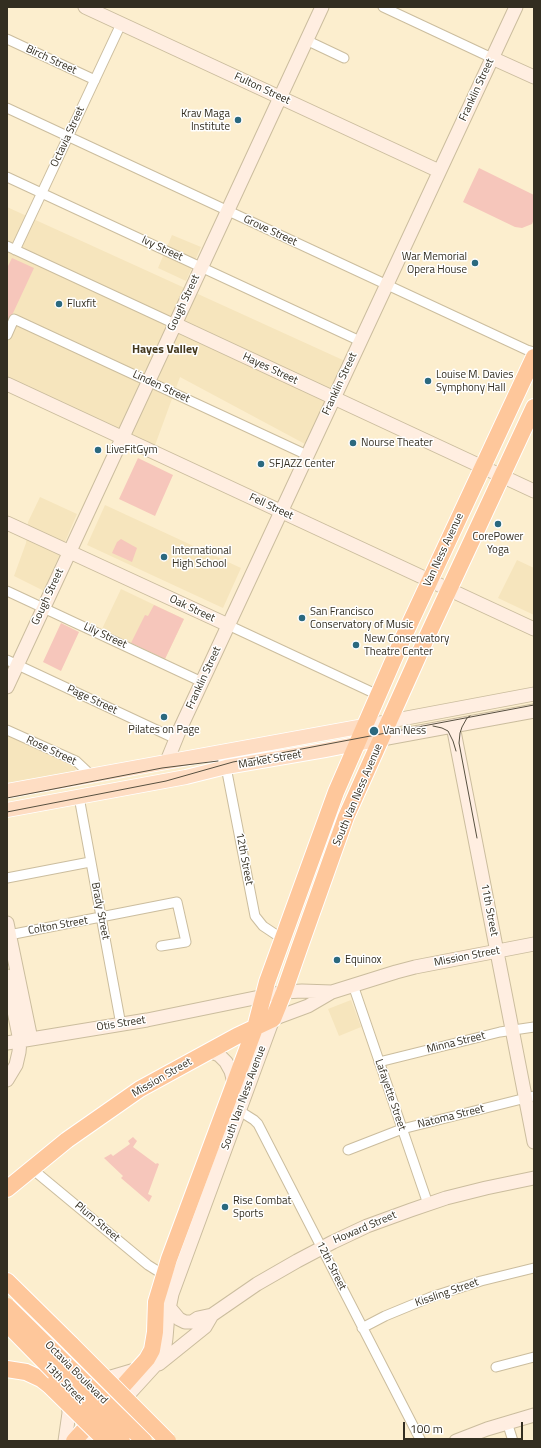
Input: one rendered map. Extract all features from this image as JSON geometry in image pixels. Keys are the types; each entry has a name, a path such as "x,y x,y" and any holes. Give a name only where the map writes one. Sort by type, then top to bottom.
{"highway":[{"name":"Van Ness Avenue","path":"356,744 430,580 534,357"},
{"name":"Van Ness Avenue","path":"382,739 449,590 502,476 532,416"},
{"name":"South Van Ness Avenue","path":"273,1019 346,817 382,739"},
{"name":"South Van Ness Avenue","path":"74,1441 100,1419 145,1370 147,1359 154,1343 156,1302 170,1279 176,1261 179,1231 233,1106 234,1083 255,1028 267,982 336,792 356,744"},
{"name":"Mission Street","path":"7,1189 72,1136 126,1098 157,1079 209,1051 273,1019"},
{"path":"7,1281 168,1441"},
{"name":"Octavia Boulevard","path":"7,1305 145,1441"},
{"name":"Octavia Boulevard","path":"7,1324 122,1441"},
{"path":"7,1369 26,1372 41,1379 58,1393 95,1439"}],"main road":[{"name":"Fulton Street","path":"85,7 439,171"},
{"name":"Gough Street","path":"7,687 12,663 43,608 322,7"},
{"name":"Franklin Street","path":"167,761 228,625 516,7"},
{"path":"492,58 534,77"},
{"name":"Hayes Street","path":"175,324 534,491"},
{"name":"Fell Street","path":"7,384 534,629"},
{"name":"Oak Street","path":"7,523 228,625"},
{"name":"Market Street","path":"7,791 534,694"},
{"name":"Market Street","path":"7,810 179,778 226,767 534,711"},
{"name":"11th Street","path":"453,726 512,1030 530,1097 534,1142"},
{"path":"7,806 14,803 152,775 158,772 167,761"},
{"name":"Market Street","path":"7,797 41,790 86,777"},
{"path":"7,1080 16,1065 25,1040 8,929"},
{"name":"Mission Street","path":"273,1019 308,1006 332,992 415,967 534,944"},
{"path":"7,976 25,1040"},
{"name":"Mission Street","path":"263,997 284,992 332,992"},
{"name":"Otis Street","path":"7,1043 121,1025 263,997"},
{"name":"South Van Ness Avenue","path":"176,1261 233,1106 273,1019"},
{"path":"7,1033 25,1040"},
{"path":"209,1051 219,1055 226,1062 231,1071 234,1083"},
{"name":"Howard Street","path":"169,1307 177,1317 185,1322 192,1322 198,1318 212,1315 268,1277 321,1248 374,1224 428,1204 486,1188 534,1178"},
{"name":"South Van Ness Avenue","path":"145,1370 160,1360 164,1352 169,1307 170,1279"},
{"name":"13th Street","path":"7,1305 81,1376 145,1441"},
{"name":"Howard Street","path":"145,1370 201,1331 212,1315"},
{"name":"13th Street","path":"7,1324 122,1441"},
{"path":"81,1376 93,1378 112,1377 145,1370"},
{"path":"60,1379 68,1397 68,1419 65,1441"},
{"path":"456,1441 507,1422 534,1415"},
{"name":"South Van Ness Avenue","path":"95,1439 100,1419"}],"street":[{"path":"383,7 492,58"},
{"name":"Octavia Street","path":"11,248 42,193 121,24"},
{"name":"Birch Street","path":"7,39 95,80"},
{"path":"306,40 344,58"},
{"name":"Grove Street","path":"7,108 526,350 534,352"},
{"name":"Ivy Street","path":"7,177 360,341"},
{"name":"Hayes Street","path":"11,248 175,324"},
{"name":"Linden Street","path":"7,335 14,319 307,455"},
{"name":"Lily Street","path":"7,591 202,682"},
{"name":"Oak Street","path":"228,625 378,695"},
{"name":"Page Street","path":"12,663 176,739"},
{"name":"Rose Street","path":"7,730 76,761 86,777"},
{"name":"12th Street","path":"226,767 255,916 263,926 275,934 283,937"},
{"name":"Brady Street","path":"79,796 121,1025"},
{"path":"7,878 90,862"},
{"name":"Colton Street","path":"8,929 102,917 177,902 186,942 161,946"},
{"name":"Lafayette Street","path":"353,985 428,1204"},
{"name":"Minna Street","path":"379,1062 512,1030 534,1027"},
{"name":"Natoma Street","path":"348,1150 402,1129 530,1097"},
{"name":"12th Street","path":"233,1106 258,1124 421,1441"},
{"name":"Plum Street","path":"31,1168 143,1261 170,1279"},
{"name":"Kissling Street","path":"362,1328 397,1311 439,1294 481,1281 534,1268"},
{"path":"496,1367 534,1357"},
{"path":"507,1422 513,1441"}],"shaded area":[{"path":"479,168 534,195 534,219 532,224 522,228 515,227 463,202"},
{"path":"7,207 345,361 305,444 180,377 154,448 7,379"},
{"path":"172,235 201,247 186,281 158,268"},
{"path":"12,258 34,268 7,326 7,268"},
{"path":"138,458 173,475 155,516 119,499"},
{"path":"40,497 77,514 44,591 14,576 26,543 28,522"},
{"name":"International High School","path":"105,505 241,568 223,608 87,545"},
{"path":"121,539 137,548 132,562 112,553 117,542"},
{"path":"517,560 534,568 534,615 498,598"},
{"path":"121,589 184,619 165,659 102,629"},
{"path":"154,605 184,619 165,659 131,643 145,615 148,616"},
{"path":"61,623 79,632 61,671 43,662"},
{"path":"7,734 76,766 75,772 7,785"},
{"path":"351,1000 361,1027 339,1036 328,1009"},
{"path":"133,1137 137,1141 133,1147 156,1164 159,1164 148,1194 152,1196 149,1202 121,1178 123,1176 104,1158 111,1154 113,1156 130,1144 128,1141"}],"tram line":[{"path":"7,812 166,781 233,762 534,705"},
{"path":"470,716 467,718 462,727 459,743 477,838"},
{"path":"433,726 448,731 456,751"},
{"path":"7,798 162,768 218,761"}],"place":[{"name":"Krav Maga Institute","path":"238,120"},
{"name":"War Memorial Opera House","path":"475,263"},
{"name":"Fluxfit","path":"59,304"},
{"name":"Louise M. Davies Symphony Hall","path":"428,381"},
{"name":"Nourse Theater","path":"353,443"},
{"name":"LiveFitGym","path":"98,450"},
{"name":"SFJAZZ Center","path":"261,464"},
{"name":"CorePower Yoga","path":"498,524"},
{"name":"International High School","path":"164,557"},
{"name":"San Francisco Conservatory of Music","path":"302,618"},
{"name":"New Conservatory Theatre Center","path":"356,645"},
{"name":"Pilates on Page","path":"164,717"},
{"name":"Van Ness","path":"374,731"},
{"name":"Equinox","path":"337,960"},
{"name":"Rise Combat Sports","path":"225,1207"}],"district":[{"name":"Hayes Valley","path":"165,350"}]}
